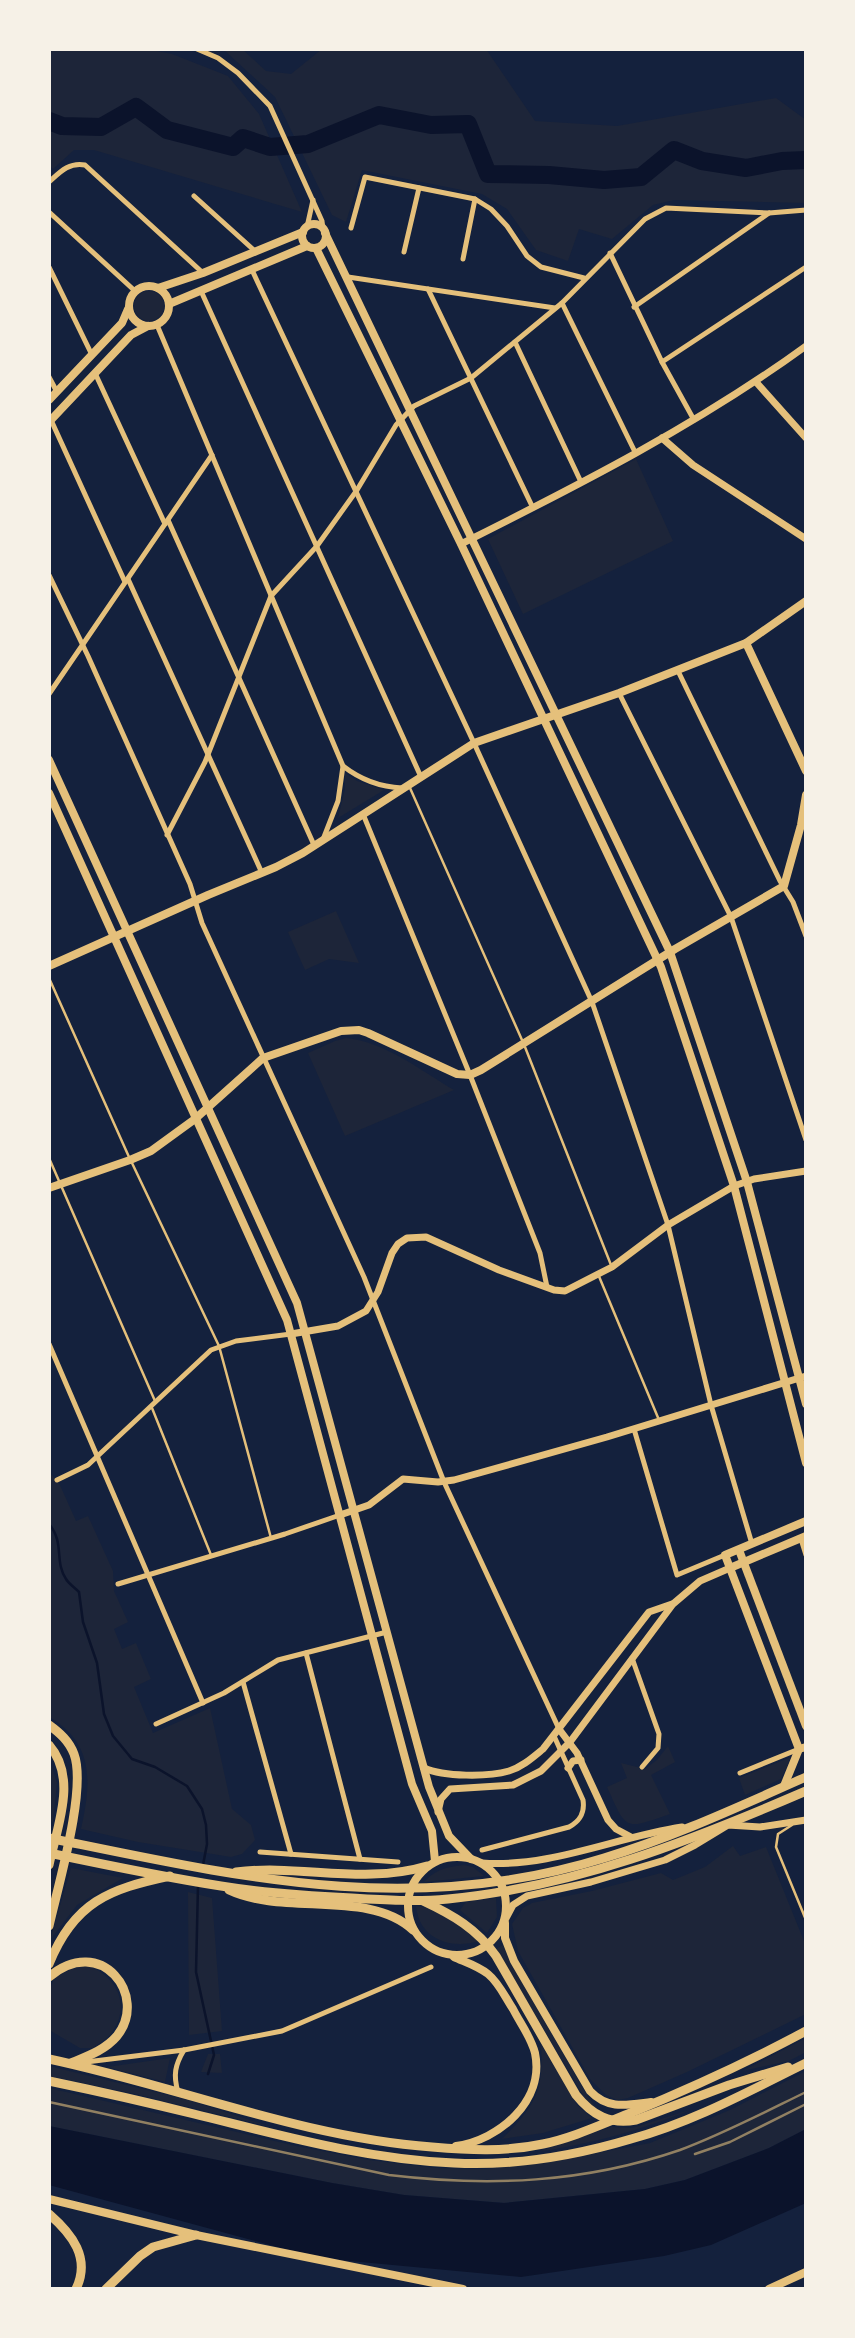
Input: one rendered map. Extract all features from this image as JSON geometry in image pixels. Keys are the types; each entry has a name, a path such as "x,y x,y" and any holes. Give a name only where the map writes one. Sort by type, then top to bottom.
{"main road":[{"path":"158,288 256,252 313,225 324,231 670,952 747,1182 803,1377 806,1405"},
{"path":"305,230 302,239 312,247 401,420 658,960 734,1186 806,1463"},
{"path":"169,304 312,247 325,240 324,231"},
{"path":"49,400 125,320 128,303 135,291 148,286 163,292 169,304 167,314 152,326 131,335 50,421"},
{"path":"128,309 134,320 152,326"},
{"path":"50,964 262,873 318,843 474,743 619,693 746,643 806,601"},
{"path":"746,643 806,771"},
{"path":"49,760 207,1109 287,1278 306,1333 424,1768 438,1812 453,1841 471,1859"},
{"path":"49,793 195,1119 274,1287 292,1334 412,1784 432,1831 431,1864 415,1880 408,1896 407,1907 413,1930"},
{"path":"49,1188 150,1151 195,1119 252,1065 263,1058 341,1031 359,1030 379,1036 450,1072 470,1074 481,1070 670,952 784,887 803,825 806,795"},
{"path":"784,1786 803,1748 726,1555 806,1521"},
{"path":"730,1568 803,1538"},
{"path":"740,1549 806,1726"},
{"path":"49,1725 69,1743 77,1767 78,1781 72,1822 49,1926"},
{"path":"49,1745 59,1758 64,1787 49,1865"},
{"path":"49,1838 224,1874 330,1886 400,1890 442,1888 515,1879 580,1865 694,1826 806,1777"},
{"path":"49,1853 221,1886 310,1896 423,1901 484,1895 581,1875 643,1857 728,1825 806,1791"},
{"path":"224,1874 271,1869 381,1875 452,1857 471,1859 482,1864 492,1872 502,1887 505,1897 505,1938 514,1961 590,2091 603,2102 615,2106 661,2101"},
{"path":"49,1964 67,1932 81,1913 94,1902 119,1889 170,1876"},
{"path":"221,1886 257,1901 379,1911 398,1918 425,1944 480,1969 496,1982 531,2041 536,2064 531,2091 508,2123 482,2140 443,2148"},
{"path":"423,1901 466,1924 484,1940 584,2105 614,2122 636,2120 729,2085 806,2062"},
{"path":"451,1956 464,1956 482,1949 497,1935 505,1920"},
{"path":"49,1977 71,1964 85,1960 111,1970 126,1997 123,2025 117,2036 96,2053 71,2064"},
{"path":"49,2059 261,2116 361,2139 443,2148 498,2149 542,2144 588,2130 739,2066 806,2031"},
{"path":"49,2081 337,2149 456,2164 563,2155 660,2130 697,2116 806,2062"},
{"path":"49,2199 196,2235 462,2289"},
{"path":"49,2214 72,2237 78,2248 82,2272 76,2289"},
{"path":"106,2289 153,2247 196,2235"},
{"path":"769,2289 806,2272"}],"street":[{"path":"197,49 218,58 238,73 270,106 323,221 324,231"},
{"path":"49,182 62,169 76,163 85,164 203,272"},
{"path":"351,228 365,177 475,199 491,209 507,226 527,256 541,267 584,278"},
{"path":"404,252 419,188"},
{"path":"194,196 256,252"},
{"path":"463,259 475,199"},
{"path":"305,230 313,200"},
{"path":"167,835 208,755 271,596 317,546 357,490 401,420 414,406 471,378 562,303 645,219 666,208 769,213 806,210"},
{"path":"49,212 135,291"},
{"path":"634,307 769,213"},
{"path":"610,253 634,307 694,420"},
{"path":"49,267 92,355"},
{"path":"662,362 806,267"},
{"path":"252,270 357,490 592,1002 668,1225 711,1405 752,1544"},
{"path":"348,277 555,309"},
{"path":"428,289 533,508"},
{"path":"201,291 421,776"},
{"path":"562,303 635,452"},
{"path":"152,326 212,455 343,766 375,784 405,786"},
{"path":"515,342 581,482"},
{"path":"461,544 694,420 756,382 806,346"},
{"path":"95,373 318,843"},
{"path":"49,377 57,392"},
{"path":"756,382 806,438"},
{"path":"50,421 262,873"},
{"path":"662,438 693,465 806,539"},
{"path":"49,694 212,455"},
{"path":"49,575 190,884 202,923 374,1301 444,1482 557,1732 561,1752 583,1800 581,1818 569,1827 482,1850"},
{"path":"678,671 793,902 806,936"},
{"path":"619,693 731,917 806,1140"},
{"path":"318,843 338,802 343,766"},
{"path":"363,814 540,1253 547,1287"},
{"path":"57,1480 88,1465 202,1357 219,1346 236,1341 324,1330 351,1321 366,1311 374,1301 398,1244 407,1238 417,1236 436,1241 499,1270 565,1291 612,1267 668,1225 734,1186 806,1171"},
{"path":"49,1343 203,1703"},
{"path":"118,1584 354,1511 374,1502 404,1479 444,1482 634,1429 803,1377"},
{"path":"634,1429 677,1575 726,1555"},
{"path":"803,1538 806,1555"},
{"path":"438,1812 441,1799 450,1789 502,1786 522,1782 541,1771 570,1742 673,1604 700,1581 730,1568"},
{"path":"424,1768 444,1774 510,1770 531,1759 557,1732 649,1612 673,1604"},
{"path":"156,1724 243,1682 272,1663 387,1632"},
{"path":"306,1653 360,1859"},
{"path":"632,1658 659,1734 658,1748 642,1768"},
{"path":"243,1682 291,1854"},
{"path":"557,1732 570,1742 581,1760 608,1820 616,1829 631,1837"},
{"path":"740,1773 803,1748"},
{"path":"568,1768 573,1761 581,1760"},
{"path":"505,1920 513,1905 527,1896 592,1882 665,1860 728,1825 760,1827 806,1820"},
{"path":"482,1864 526,1862 631,1837 694,1826"},
{"path":"260,1852 398,1862"},
{"path":"71,2064 184,2050 282,2031 430,1967"},
{"path":"178,2092 174,2072 184,2050"}],"lane":[{"path":"405,786 524,1044 612,1267"},
{"path":"49,978 219,1346 271,1538"},
{"path":"49,1158 153,1403 211,1555"},
{"path":"598,1274 659,1421"},
{"path":"806,1820 789,1826 778,1834 776,1847 806,1920"}],"shaded area":[{"path":"49,49 146,49 172,54 228,76 259,114 302,212 94,150 74,150 53,169 49,165"},
{"path":"223,49 242,49 266,71 291,74 322,49 486,49 535,121 617,126 776,98 806,120 806,203 674,200 653,205 612,239 579,229 568,261 536,250 507,209 482,194 362,170 346,222 332,215 275,97"},
{"path":"149,291 160,295 164,306 160,317 149,321 138,317 134,306 138,295"},
{"path":"636,459 673,541 523,614 488,539"},
{"path":"345,773 357,781 384,790 338,818 345,789"},
{"path":"336,911 359,963 329,959 305,970 288,932"},
{"path":"346,1038 388,1051 454,1090 345,1136 308,1053"},
{"path":"49,1472 59,1483 76,1521 88,1516 113,1571 114,1591 128,1622 114,1629 122,1649 136,1643 151,1679 134,1687 153,1733 210,1708 232,1809 251,1825 255,1840 242,1854 231,1857 138,1842 81,1829 87,1796 86,1766 82,1752 64,1727 49,1717"},
{"path":"668,1746 675,1762 651,1775 670,1814 644,1823 629,1823 619,1812 607,1787 627,1778 621,1763 645,1769 657,1760"},
{"path":"791,1757 781,1779 745,1795 739,1778"},
{"path":"49,1758 57,1783 53,1822 49,1821"},
{"path":"733,1846 740,1856 766,1847 806,1946 806,2014 628,2098 617,2100 606,2095 590,2079 518,1951 512,1924 523,1908 532,1903 661,1873 673,1880 705,1867"},
{"path":"464,1865 473,1867 484,1876 424,1882 442,1869"},
{"path":"71,1868 123,1878 77,1905 50,1940"},
{"path":"188,1892 212,1898 222,2031 189,2035"},
{"path":"496,1898 497,1917 487,1933 460,1910 466,1902"},
{"path":"416,1906 442,1914 479,1941 458,1944 438,1939 423,1927"},
{"path":"503,1945 509,1960 598,2110 587,2102 496,1949"},
{"path":"87,1965 105,1975 112,1983 117,1991 121,2009 119,2019 107,2037 93,2048 80,2048 49,2030 49,1992 54,1978"},
{"path":"806,2038 806,2052 789,2061 742,2071"},
{"path":"541,2044 577,2105 592,2118 543,2133 502,2139 530,2107 535,2097 541,2074"},
{"path":"208,2054 220,2054 222,2073 201,2072"},
{"path":"170,2058 165,2082 107,2067"},
{"path":"49,2066 188,2100 275,2128 49,2076"},
{"path":"806,2071 806,2129 769,2148 685,2180 645,2189 504,2203 404,2195 332,2183 49,2126 49,2088 296,2146 369,2160 436,2168 485,2169 544,2163 650,2143 730,2110"},
{"path":"693,2109 616,2135 537,2152 611,2127 632,2128"},
{"path":"49,2126 332,2183 404,2195 504,2203 645,2189 685,2180 769,2148 806,2129 806,2203 711,2245 664,2256 521,2277 318,2258 49,2185"}],"waterway":[{"path":"49,121 62,126 101,127 136,107 167,130 233,147 243,138 270,147 308,144 379,115 431,125 468,124 488,174 549,175 604,180 641,177 674,150 702,161 746,168 782,161 806,160"},
{"path":"49,1524 57,1538 62,1572 79,1592 83,1622 97,1663 104,1714 113,1736 132,1759 155,1767 187,1786 202,1809 206,1825 207,1844 203,1865"},
{"path":"198,1885 196,1972 214,2055 208,2074"}],"railway":[{"path":"49,2102 389,2175 500,2181 572,2176 644,2161 712,2137 806,2092"},
{"path":"695,2154 730,2142 806,2104"}]}
